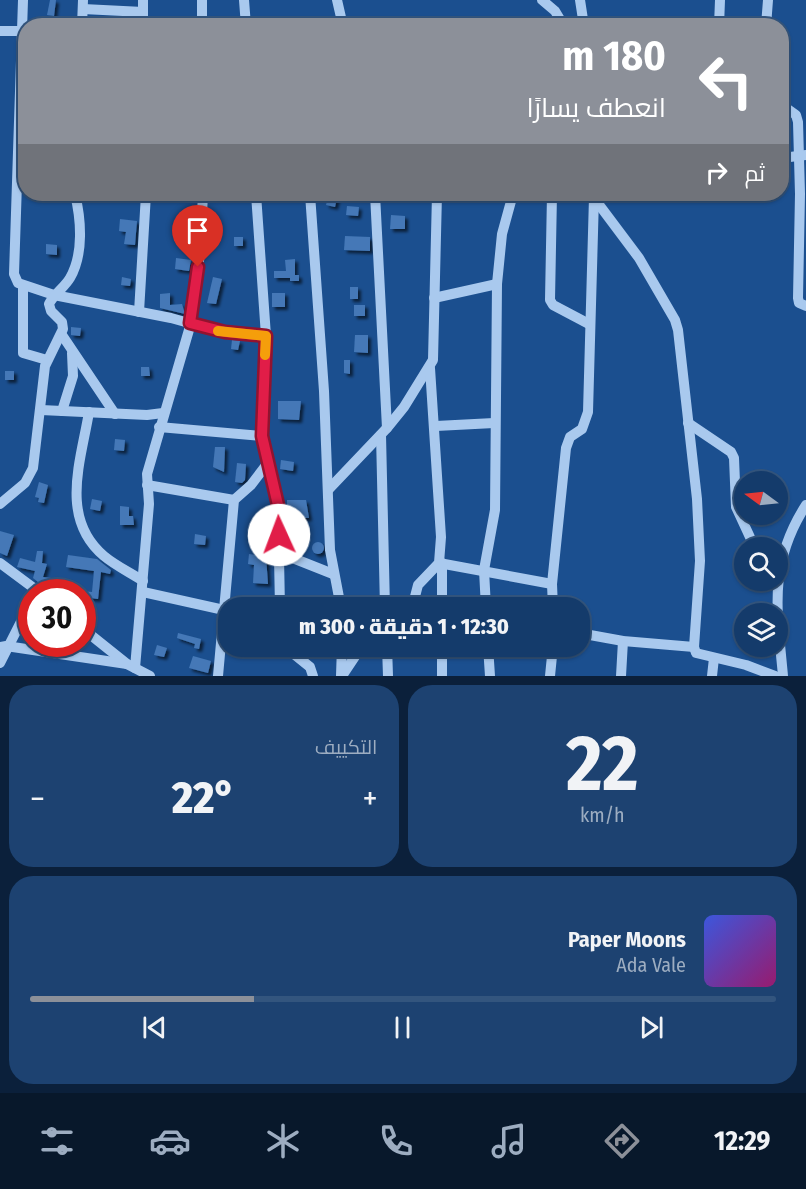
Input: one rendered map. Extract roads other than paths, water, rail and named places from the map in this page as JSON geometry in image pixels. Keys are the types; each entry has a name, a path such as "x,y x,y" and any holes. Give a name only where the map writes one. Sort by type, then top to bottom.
{"street":[{"path":"22,18 23,0"},
{"path":"143,0 143,18"},
{"path":"202,0 202,18"},
{"path":"244,0 245,18"},
{"path":"337,0 341,18"},
{"path":"542,0 555,10 560,18"},
{"path":"580,0 583,18"},
{"path":"719,18 720,0"},
{"path":"767,18 770,2"},
{"path":"83,5 143,12"},
{"path":"0,31 18,31"},
{"path":"789,110 796,115 802,156 802,234 798,298 799,303 806,306"},
{"path":"18,152 14,274 23,286 54,296 140,312 225,332 266,336"},
{"path":"0,504 25,483 33,468 47,360 62,335 62,322 48,306 70,278 76,256 80,217 77,201"},
{"path":"140,312 146,201"},
{"path":"131,666 143,586 149,504 147,474 190,323 201,246 203,201"},
{"path":"256,201 266,336 262,436 278,505 280,597"},
{"path":"310,201 324,391 333,574 338,597"},
{"path":"375,201 384,431 385,597"},
{"path":"328,490 384,431 430,368 435,352 437,201"},
{"path":"485,597 484,570 495,510 497,284 502,234 511,201"},
{"path":"552,201 550,300 553,304 589,324"},
{"path":"553,597 566,448 570,436 582,429 588,412 594,201"},
{"path":"598,201 639,258 675,320 697,499 700,549 694,647 696,653 746,665 775,676"},
{"path":"434,298 497,284"},
{"path":"23,286 23,353 47,360"},
{"path":"62,335 115,414"},
{"path":"62,411 73,376 71,349"},
{"path":"430,368 436,426 442,597"},
{"path":"41,410 115,414 163,413"},
{"path":"89,412 75,508 88,535 104,556 143,586 218,608"},
{"path":"436,426 494,423"},
{"path":"688,423 731,452 734,458 736,507 750,537"},
{"path":"159,427 262,436"},
{"path":"225,597 234,500 251,485 267,464"},
{"path":"147,485 234,500"},
{"path":"783,676 778,576 782,552 806,505"},
{"path":"280,553 333,574"},
{"path":"0,563 19,579"},
{"path":"441,563 552,584"},
{"path":"415,597 418,585 441,563"},
{"path":"775,591 778,597"},
{"path":"0,663 3,646 18,622"},
{"path":"590,635 623,641 694,647"},
{"path":"96,639 131,666 150,676"},
{"path":"621,676 623,641"},
{"path":"3,646 131,666"},
{"path":"218,676 220,657"},
{"path":"298,657 310,667 313,676"},
{"path":"342,657 342,676"},
{"path":"342,676 355,657"},
{"path":"387,657 388,676"},
{"path":"442,657 442,676"},
{"path":"489,657 490,676"},
{"path":"550,676 554,657"},
{"path":"712,676 714,658"}]}
